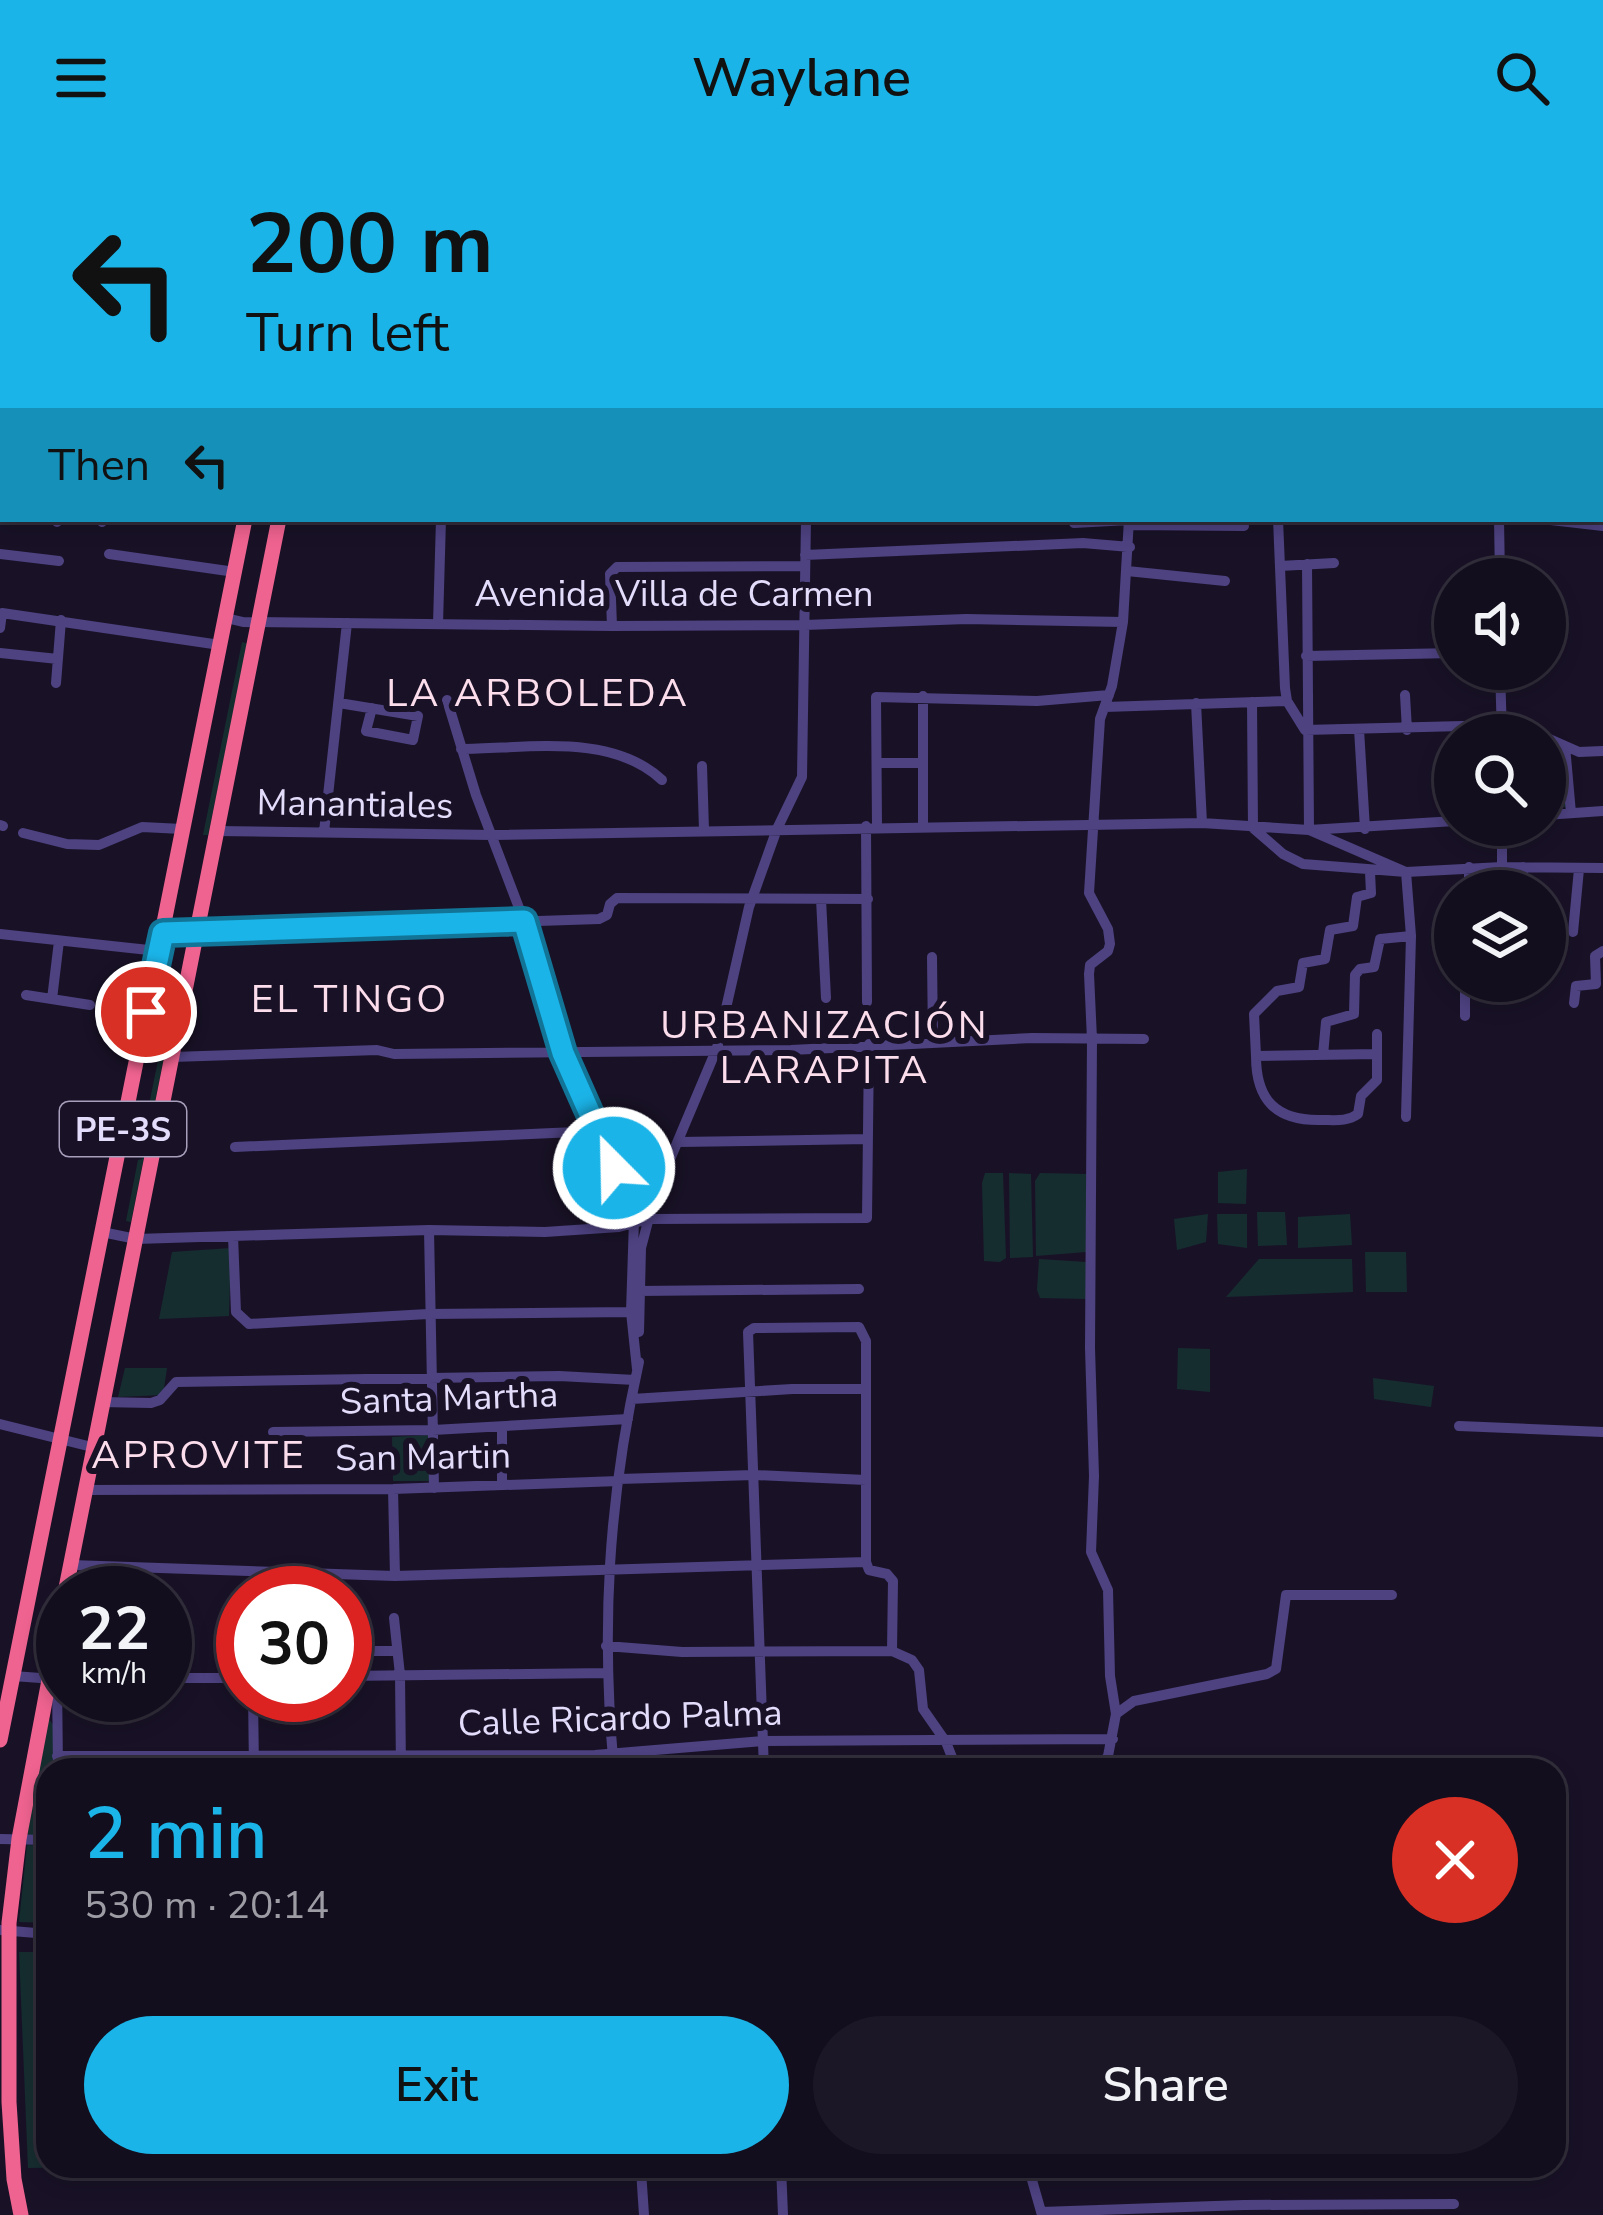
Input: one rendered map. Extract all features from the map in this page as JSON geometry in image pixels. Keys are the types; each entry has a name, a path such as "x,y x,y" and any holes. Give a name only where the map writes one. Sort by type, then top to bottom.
{"highway":[{"name":"PE-3S","path":"0,1740 243,522"},
{"name":"PE-3S","path":"70,1565 278,522"},
{"path":"38,1758 46,1722"},
{"path":"21,2215 5,2103 5,1931 6,1903 36,1765"}],"street":[{"path":"438,624 441,522"},
{"path":"634,1302 655,1195 717,1048 752,897 805,760 806,522"},
{"path":"1074,523 1102,522"},
{"path":"1106,1758 1116,1714 1108,1590 1091,1552 1090,965 1110,944 1108,928 1089,892 1100,719 1123,622 1130,522"},
{"path":"1153,522 1244,526"},
{"path":"1278,522 1287,701 1306,730"},
{"path":"1499,522 1500,558"},
{"path":"1568,522 1603,526"},
{"path":"612,626 610,574 616,567 805,561 1083,543 1130,547"},
{"path":"0,554 59,561"},
{"path":"109,554 235,572"},
{"path":"1280,566 1334,563"},
{"path":"1307,564 1310,830 1406,872"},
{"path":"1127,571 1225,580"},
{"path":"0,628 1,613 220,645"},
{"name":"Avenida Villa de Carmen","path":"226,618 243,622 612,626 966,619 1123,622"},
{"path":"56,682 61,620"},
{"path":"324,832 347,623"},
{"path":"0,653 58,658"},
{"path":"1306,656 1434,653"},
{"path":"1405,694 1407,730"},
{"path":"923,696 923,825"},
{"path":"867,1002 876,697 1196,704 1287,701"},
{"path":"447,700 524,921 563,1053 634,1220 636,1374 607,1568 613,1758"},
{"path":"1252,702 1253,828 1303,864 1370,872 1603,868"},
{"path":"339,703 372,708 418,716 413,740 366,731 372,708"},
{"path":"1196,704 1202,823"},
{"path":"1359,729 1366,829"},
{"path":"1306,730 1434,730"},
{"path":"1566,746 1579,752 1603,751"},
{"path":"461,749 607,752 634,758 662,780"},
{"path":"1566,757 1571,813"},
{"path":"877,763 923,763"},
{"path":"702,766 704,830"},
{"path":"1566,813 1603,811"},
{"name":"Manantiales","path":"217,831 492,835 1202,823 1310,830 1434,823"},
{"path":"22,833 67,844 99,845 142,827 182,830"},
{"path":"1338,867 1341,846"},
{"path":"1502,846 1502,867"},
{"path":"1573,932 1579,869"},
{"path":"1370,872 1371,892 1358,896 1353,926 1330,930 1325,959 1303,963 1299,987 1276,991 1255,1014 1262,1094 1272,1107 1304,1120 1356,1118 1360,1096 1377,1080 1377,1034"},
{"path":"1406,872 1411,936 1406,1117"},
{"path":"163,933 599,919 617,898 868,899"},
{"path":"821,899 826,998"},
{"path":"0,934 158,951"},
{"path":"1324,1055 1326,1022 1354,1014 1355,975 1360,969 1374,968 1377,943 1411,936"},
{"path":"52,999 59,941"},
{"path":"1574,1003 1576,986 1596,984 1595,956 1603,951"},
{"path":"932,957 933,1041"},
{"path":"26,995 90,1005"},
{"path":"1465,1002 1465,1016"},
{"path":"172,1057 377,1050 394,1054 791,1050 933,1041 1144,1040"},
{"path":"634,1220 647,1225 867,1218 869,1044"},
{"path":"1256,1056 1376,1054"},
{"path":"235,1147 598,1131"},
{"path":"679,1142 868,1138"},
{"path":"102,1232 136,1239 564,1231 619,1227 634,1220 655,1195"},
{"path":"429,1230 434,1488"},
{"path":"233,1237 236,1312 243,1322 859,1288"},
{"path":"764,1758 748,1332 754,1328 859,1327 866,1341 866,1562 869,1570 887,1574 892,1581 892,1651"},
{"path":"101,1402 151,1403 176,1382 636,1374"},
{"path":"632,1399 792,1389 864,1390"},
{"name":"Santa Martha","path":"273,1432 433,1430 628,1419"},
{"path":"0,1424 92,1447"},
{"path":"1460,1426 1603,1432"},
{"path":"502,1427 502,1486"},
{"name":"San Martin","path":"84,1490 393,1489 754,1475 866,1480"},
{"path":"393,1489 394,1576"},
{"path":"70,1565 394,1576 866,1562"},
{"path":"1116,1714 1154,1695 1272,1672 1280,1662 1283,1604 1290,1593 1392,1595"},
{"path":"394,1618 400,1758"},
{"path":"606,1646 892,1651 916,1664 923,1708 952,1758"},
{"path":"372,1651 398,1651"},
{"path":"372,1676 608,1673"},
{"path":"13,1676 36,1678"},
{"path":"57,1722 57,1758"},
{"path":"253,1722 254,1758"},
{"name":"Calle Ricardo Palma","path":"334,1758 400,1753 613,1753 764,1741 1113,1738"},
{"path":"0,1839 36,1840"},
{"path":"5,1931 36,1933"},
{"path":"642,2178 644,2215"},
{"path":"781,2178 783,2215"},
{"path":"1031,2178 1041,2213 1404,2209 1454,2204"}],"green space":[{"path":"242,642 248,644 208,835 203,835"},
{"path":"163,1036 168,1037 131,1222 126,1221 145,1145 141,1144"},
{"path":"1247,1169 1246,1204 1218,1203 1218,1172"},
{"path":"985,1173 1003,1173 1006,1258 1000,1262 984,1261"},
{"path":"1009,1173 1031,1174 1033,1257 1010,1258"},
{"path":"1040,1173 1086,1174 1086,1252 1036,1256 1035,1181"},
{"path":"1257,1212 1285,1212 1287,1245 1258,1246"},
{"path":"1208,1214 1206,1242 1177,1250 1174,1219"},
{"path":"1217,1214 1247,1214 1247,1248 1218,1244"},
{"path":"1350,1214 1352,1245 1298,1248 1298,1217"},
{"path":"231,1248 229,1316 159,1319 172,1252"},
{"path":"1365,1252 1406,1252 1407,1292 1366,1292"},
{"path":"1039,1259 1086,1262 1087,1299 1040,1298"},
{"path":"1259,1259 1352,1259 1353,1292 1226,1297"},
{"path":"1178,1348 1210,1349 1210,1392 1177,1389"},
{"path":"125,1368 167,1368 163,1395 118,1397"},
{"path":"1373,1378 1434,1386 1431,1407 1374,1399"},
{"path":"429,1435 429,1481 393,1481 392,1437"},
{"path":"47,1722 53,1725 54,1758 41,1758"},
{"path":"36,1785 36,1837 27,1836"},
{"path":"27,1845 36,1845 36,1923 19,1922"},
{"path":"19,1952 36,1952 36,2168 28,2168"}],"district":[{"name":"LA ARBOLEDA","path":"538,692"},
{"name":"EL TINGO","path":"350,998"},
{"name":"URBANIZACIÓN LARAPITA","path":"825,1046"},
{"name":"APROVITE","path":"199,1454"}],"route":[{"path":"146,1012 163,933 524,921 563,1053 614,1168"}]}
